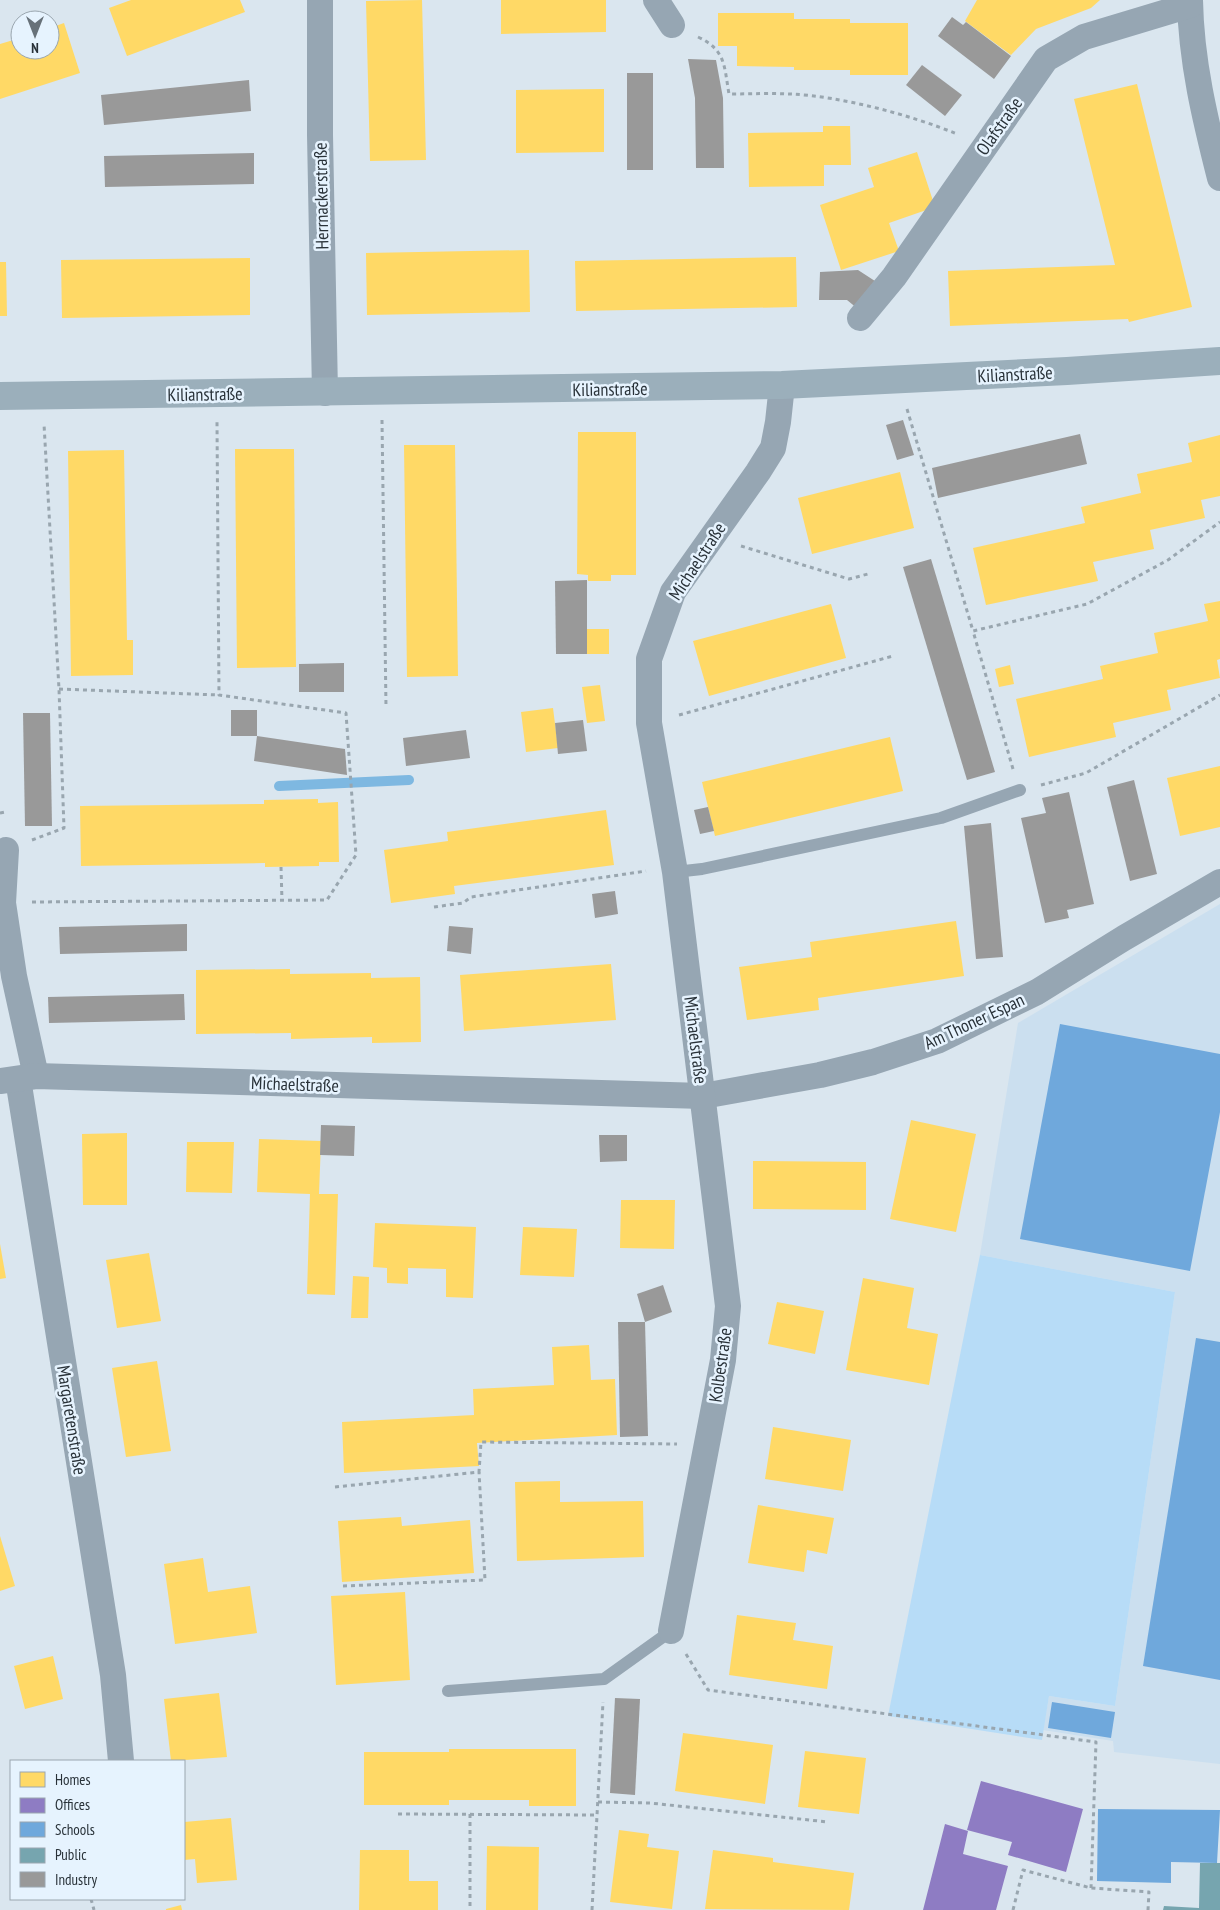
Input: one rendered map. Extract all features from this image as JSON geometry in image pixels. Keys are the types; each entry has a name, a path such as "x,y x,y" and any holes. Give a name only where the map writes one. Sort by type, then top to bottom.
{"main road":[{"name":"Kilianstraße","path":"0,396 325,393 782,385 1220,361"}],"street":[{"name":"Herrnackerstraße","path":"320,0 320,135 325,393"},
{"path":"656,0 672,26"},
{"path":"1190,2 1193,51 1207,126 1220,178"},
{"name":"Olafstraße","path":"860,318 894,278 1046,59 1084,37 1190,2"},
{"name":"Michaelstraße","path":"18,1078 703,1096 675,872 649,723 649,659 673,592 773,448 782,385"},
{"path":"6,850 3,903 14,976 18,1078"},
{"name":"Am Thoner Espan","path":"703,1096 820,1075 873,1062 937,1041 1037,992 1220,882"},
{"name":"Margaretenstraße","path":"18,1078 113,1675 121,1760"},
{"name":"Kolbestraße","path":"671,1631 723,1360 728,1306 703,1096"}],"lane":[{"path":"675,872 941,818 1020,790"},
{"path":"448,1691 604,1679 671,1631"}],"path":[{"path":"672,26 711,43 723,57 729,94 792,94 855,103 938,126 985,146"},
{"path":"898,380 1020,790 1086,773 1220,695"},
{"path":"382,392 386,707"},
{"path":"216,394 219,695"},
{"path":"6,850 64,828 59,689 42,396"},
{"path":"973,631 1087,604 1168,560 1220,522"},
{"path":"712,537 849,578 868,574"},
{"path":"649,723 893,656"},
{"path":"3,903 327,900 356,855 353,789 346,713 219,695 59,689"},
{"path":"0,813 5,812"},
{"path":"281,867 282,901"},
{"path":"434,907 463,903 471,896 650,871 675,872"},
{"path":"343,1586 485,1580 479,1472 481,1442 708,1445"},
{"path":"335,1487 479,1472"},
{"path":"671,1631 708,1690 1096,1742 1091,1888"},
{"path":"592,1910 604,1679"},
{"path":"598,1802 650,1803 828,1822"},
{"path":"398,1814 597,1815"},
{"path":"470,1814 470,1910"},
{"path":"1013,1910 1024,1870 1091,1888 1149,1892 1148,1910"}],"shaded area":[{"path":"1220,904 1220,1764 1114,1752 1113,1741 1043,1730 1049,1696 1115,1706 1175,1292 980,1255 1018,1023"},
{"path":"980,1255 1175,1292 1115,1706 1049,1696 1042,1740 888,1716"}],"building: Homes":[{"path":"131,0 240,0 245,12 127,56 109,8"},
{"path":"422,0 426,160 370,161 366,1"},
{"path":"501,0 606,0 606,32 501,34"},
{"path":"977,0 1100,0 1091,8 1036,29 1011,55 965,21"},
{"path":"718,13 794,13 794,19 850,19 850,23 908,23 908,75 850,75 850,70 794,70 794,67 737,66 737,46 718,46"},
{"path":"64,23 80,73 0,99 0,44 10,41 10,60 60,60 60,24"},
{"path":"1137,84 1192,307 1129,322 1128,319 950,326 948,271 1115,265 1074,99"},
{"path":"604,89 604,152 516,153 516,90"},
{"path":"823,126 850,126 851,165 824,165 824,186 749,187 748,133 823,132"},
{"path":"917,152 935,207 889,223 899,251 841,270 820,205 874,187 868,168"},
{"path":"529,250 530,312 367,315 366,253"},
{"path":"796,257 797,307 576,311 575,261"},
{"path":"250,258 250,315 62,318 61,260"},
{"path":"0,262 6,262 7,316 0,316"},
{"path":"578,432 636,432 636,575 611,575 611,581 588,581 588,575 577,574"},
{"path":"1220,435 1220,496 1201,500 1205,518 1150,530 1154,549 1093,562 1098,581 986,605 973,548 1085,523 1081,507 1141,493 1137,474 1192,462 1188,443"},
{"path":"404,445 455,445 458,676 407,677"},
{"path":"235,449 294,449 296,667 237,668"},
{"path":"124,450 127,640 133,640 133,675 71,676 68,451"},
{"path":"900,472 914,528 812,554 798,498"},
{"path":"1220,601 1220,659 1217,660 1220,678 1167,690 1171,710 1113,723 1116,737 1029,757 1016,699 1103,679 1100,666 1158,653 1154,633 1208,621 1204,604"},
{"path":"831,604 846,658 709,696 693,641"},
{"path":"587,629 609,629 609,654 587,654"},
{"path":"1010,665 1014,684 999,687 995,669"},
{"path":"600,685 605,721 587,723 582,687"},
{"path":"553,708 558,748 526,752 521,712"},
{"path":"890,737 903,791 715,836 702,782"},
{"path":"1220,766 1220,827 1180,836 1167,778"},
{"path":"318,799 318,803 338,802 339,862 319,862 319,866 265,867 265,863 81,866 80,806 264,804 264,800"},
{"path":"606,810 614,865 454,886 455,894 391,903 384,850 448,841 447,832"},
{"path":"956,921 964,976 818,998 819,1010 747,1020 739,967 812,957 810,942"},
{"path":"611,964 616,1020 464,1031 460,975"},
{"path":"290,969 290,974 371,973 371,978 420,977 421,1042 372,1043 372,1037 291,1039 291,1033 196,1034 196,970"},
{"path":"911,1120 976,1134 956,1232 890,1219"},
{"path":"127,1133 127,1205 83,1205 82,1134"},
{"path":"259,1139 321,1141 319,1194 338,1194 335,1295 307,1294 310,1194 257,1192"},
{"path":"187,1142 234,1142 232,1193 186,1192"},
{"path":"753,1161 866,1162 866,1210 753,1209"},
{"path":"621,1200 675,1200 674,1249 620,1248"},
{"path":"375,1223 476,1227 473,1298 446,1297 446,1269 408,1268 408,1284 387,1283 387,1268 373,1267"},
{"path":"523,1227 577,1229 574,1277 520,1275"},
{"path":"0,1244 6,1278 0,1279"},
{"path":"149,1253 161,1321 117,1328 106,1260"},
{"path":"353,1276 369,1277 368,1318 351,1318"},
{"path":"863,1278 914,1288 907,1328 938,1334 929,1385 846,1370"},
{"path":"777,1302 824,1311 815,1354 768,1344"},
{"path":"589,1345 591,1380 615,1379 617,1435 477,1443 479,1466 344,1473 342,1422 474,1415 473,1389 554,1385 552,1347"},
{"path":"157,1361 171,1451 126,1457 112,1368"},
{"path":"773,1427 851,1440 843,1491 765,1479"},
{"path":"560,1481 560,1502 643,1501 644,1557 517,1561 515,1482"},
{"path":"758,1505 834,1518 827,1554 807,1550 804,1572 748,1563"},
{"path":"401,1517 402,1526 470,1520 474,1573 342,1582 338,1521"},
{"path":"0,1536 15,1586 0,1591"},
{"path":"203,1558 208,1592 250,1586 257,1633 175,1644 164,1564"},
{"path":"405,1592 410,1680 336,1685 331,1596"},
{"path":"737,1615 796,1623 793,1640 833,1646 827,1689 729,1675"},
{"path":"53,1656 63,1699 25,1709 14,1666"},
{"path":"219,1693 227,1757 171,1760 164,1699"},
{"path":"683,1733 773,1745 765,1804 675,1791"},
{"path":"449,1749 576,1749 576,1806 529,1806 529,1800 449,1800 449,1805 364,1805 364,1752 449,1752"},
{"path":"805,1751 866,1758 859,1814 798,1807"},
{"path":"231,1818 237,1880 197,1883 195,1859 185,1860 185,1822"},
{"path":"619,1830 649,1834 647,1847 679,1851 672,1909 610,1902"},
{"path":"487,1846 539,1847 538,1910 486,1910"},
{"path":"360,1850 409,1850 409,1881 438,1881 438,1910 359,1910"},
{"path":"713,1850 773,1858 773,1862 854,1873 849,1910 705,1909"},
{"path":"181,1905 182,1910 166,1910 166,1909"}],"building: Offices":[{"path":"981,1781 1083,1809 1066,1872 1008,1855 1012,1842 967,1830"},
{"path":"945,1824 968,1831 963,1854 1008,1866 996,1910 923,1910"}],"building: Schools":[{"path":"1060,1024 1220,1054 1220,1112 1190,1271 1020,1239"},
{"path":"1196,1338 1220,1342 1220,1680 1143,1666"},
{"path":"1052,1702 1115,1712 1111,1738 1048,1728"},
{"path":"1098,1809 1220,1810 1217,1863 1171,1862 1171,1883 1097,1881"}],"building: Public":[{"path":"1200,1863 1220,1863 1220,1910 1163,1910 1164,1906 1199,1908"}],"building: Industry":[{"path":"952,17 963,25 966,22 1011,56 994,79 938,36"},
{"path":"688,59 716,60 723,98 724,168 696,168 695,98"},
{"path":"922,65 962,95 945,116 906,85"},
{"path":"627,73 653,73 653,170 627,170"},
{"path":"249,80 251,111 104,125 101,95"},
{"path":"254,153 254,184 105,187 104,156"},
{"path":"858,270 878,283 858,309 847,300 819,300 820,272"},
{"path":"903,420 914,455 897,460 886,425"},
{"path":"1080,434 1087,464 938,498 932,468"},
{"path":"931,559 995,772 967,780 903,567"},
{"path":"587,580 587,654 556,654 555,581"},
{"path":"344,663 344,692 299,692 299,664"},
{"path":"231,710 257,710 257,736 231,736"},
{"path":"23,713 50,713 52,826 25,826"},
{"path":"583,720 587,751 558,754 555,723"},
{"path":"466,730 470,758 406,766 403,738"},
{"path":"257,736 345,749 347,775 254,761"},
{"path":"1134,780 1157,874 1130,881 1107,787"},
{"path":"1069,792 1094,904 1067,910 1069,918 1045,923 1021,818 1046,813 1042,798"},
{"path":"708,807 714,831 700,834 694,810"},
{"path":"991,823 1003,957 976,959 964,826"},
{"path":"615,891 618,914 595,918 592,894"},
{"path":"187,924 187,951 60,954 59,927"},
{"path":"449,926 473,928 471,954 447,951"},
{"path":"184,994 185,1020 49,1023 48,997"},
{"path":"321,1125 355,1126 354,1156 320,1155"},
{"path":"599,1135 627,1135 627,1161 600,1162"},
{"path":"663,1285 672,1312 645,1322 637,1294"},
{"path":"618,1322 645,1322 648,1436 620,1437"},
{"path":"615,1698 640,1699 635,1795 610,1793"}],"waterway":[{"path":"279,786 409,780"}]}
